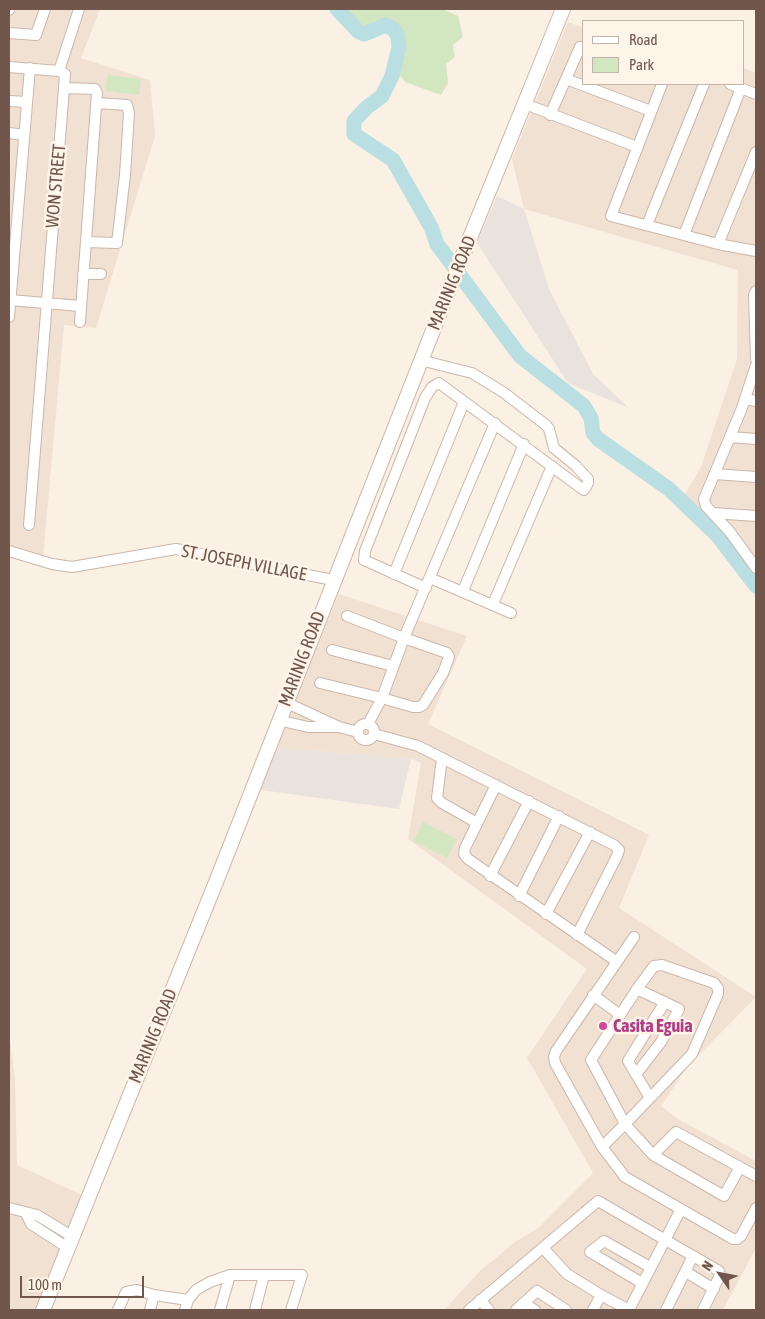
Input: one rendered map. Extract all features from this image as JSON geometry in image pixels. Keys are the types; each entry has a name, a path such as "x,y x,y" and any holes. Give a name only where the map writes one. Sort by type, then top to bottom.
{"street":[{"path":"9,33 36,35 45,9"},
{"path":"9,67 59,71 79,9"},
{"name":"MARINIG ROAD","path":"43,1310 420,360 563,9"},
{"path":"550,115 580,46 582,47"},
{"path":"9,317 30,68"},
{"name":"WON STREET","path":"29,525 65,74 59,71"},
{"path":"566,79 651,111"},
{"path":"662,85 611,216 718,244 756,251"},
{"path":"647,225 704,85"},
{"path":"733,85 756,94"},
{"path":"64,88 95,89 97,104 80,322"},
{"path":"684,235 741,88"},
{"path":"9,101 26,102"},
{"path":"86,242 117,243 125,175 129,113 126,105 97,104"},
{"path":"525,104 550,115 637,146"},
{"path":"9,133 24,135"},
{"path":"718,244 756,152"},
{"path":"83,274 101,274"},
{"path":"756,291 754,295 756,359"},
{"path":"10,300 80,306"},
{"path":"420,360 472,373 504,392 546,425 549,429 554,448 588,479 587,488 584,490 581,488 439,383 432,387 425,398 365,551 364,560 394,574 464,591 511,613"},
{"path":"756,365 745,399 704,499 712,513 751,554 756,568"},
{"path":"745,399 756,401"},
{"path":"394,574 464,402"},
{"path":"358,732 363,725 368,724 382,698 418,602 428,583 495,423"},
{"path":"730,437 756,440"},
{"path":"464,591 524,444"},
{"path":"492,604 552,466"},
{"path":"715,474 756,477"},
{"path":"712,513 756,516"},
{"name":"ST. JOSEPH VILLAGE","path":"9,551 52,564 72,567 176,549 333,580"},
{"path":"320,683 419,707 423,705 447,664 449,657 447,653 346,616"},
{"path":"332,650 393,666"},
{"path":"285,702 339,727 358,732 360,737 366,740 374,734"},
{"path":"278,720 308,727 339,727"},
{"path":"368,724 372,727 374,734"},
{"path":"374,734 418,746 614,845 619,850 577,935"},
{"path":"442,758 437,798 442,803 477,823"},
{"path":"496,784 464,854 490,876 616,962"},
{"path":"490,876 529,801"},
{"path":"519,896 559,816"},
{"path":"546,914 590,832"},
{"path":"634,937 593,995 554,1057 602,1147 625,1177 733,1239 737,1239 756,1208"},
{"path":"602,1147 625,1124 692,1054 718,994 718,988 714,983 658,964 619,1014 591,1060 625,1124 653,1154 724,1196 740,1167"},
{"path":"637,989 679,1009 661,1042 637,1073"},
{"path":"593,995 619,1014"},
{"path":"650,1098 637,1073 628,1061 665,1002"},
{"path":"653,1154 676,1132 756,1176"},
{"path":"469,1310 598,1201 719,1271 714,1288 703,1310"},
{"path":"9,1208 26,1213 31,1224 71,1242"},
{"path":"542,1248 567,1274 629,1310 650,1266 681,1210"},
{"path":"642,1283 588,1253 604,1242 650,1266"},
{"path":"666,1310 693,1256"},
{"path":"686,1272 714,1288"},
{"path":"255,1310 264,1274"},
{"path":"220,1310 230,1275"},
{"path":"118,1310 126,1292 137,1290 187,1305 196,1290 210,1282 230,1275 302,1275 291,1310"},
{"path":"520,1306 537,1291 566,1310"},
{"path":"150,1310 154,1295"},
{"path":"592,1310 601,1295"},
{"path":"480,1300 489,1310"},
{"path":"520,1306 535,1310"}],"shaded area":[{"path":"9,9 100,9 81,58 150,80 155,136 96,328 64,325 43,558 9,547 9,179 11,154 9,153"},
{"path":"568,22 582,27 582,85 745,85 745,68 756,73 756,582 744,564 684,496 701,467 737,359 738,270 524,209 512,159"},
{"path":"497,196 524,209 549,289 593,374 629,408 568,383 477,243"},
{"path":"339,594 467,636 428,724 649,835 619,908 756,997 688,1066 661,1106 678,1119 756,1161 756,1248 723,1310 444,1310 480,1271 515,1242 538,1228 593,1173 527,1058 587,969 408,839 421,763 411,759 274,747"},
{"path":"274,747 411,759 399,809 261,790"},
{"path":"9,1033 15,1080 17,1165 84,1196 37,1310 9,1310"}],"green space":[{"path":"347,9 442,9 458,16 463,37 453,45 455,57 446,64 448,83 441,95 405,82 399,74 405,46 396,25 385,19 361,28"},
{"path":"108,75 141,79 139,95 105,91"},
{"path":"423,822 457,839 447,858 413,841"}],"waterway":[{"path":"337,9 358,31 364,34 386,25 393,29 398,36 399,47 392,76 382,96 366,108 354,121 354,134 393,160 431,227 437,244 520,356 584,406 591,418 593,433 598,439 669,489 717,535 756,586"}],"place":[{"name":"Casita Eguia","path":"603,1026"}]}
